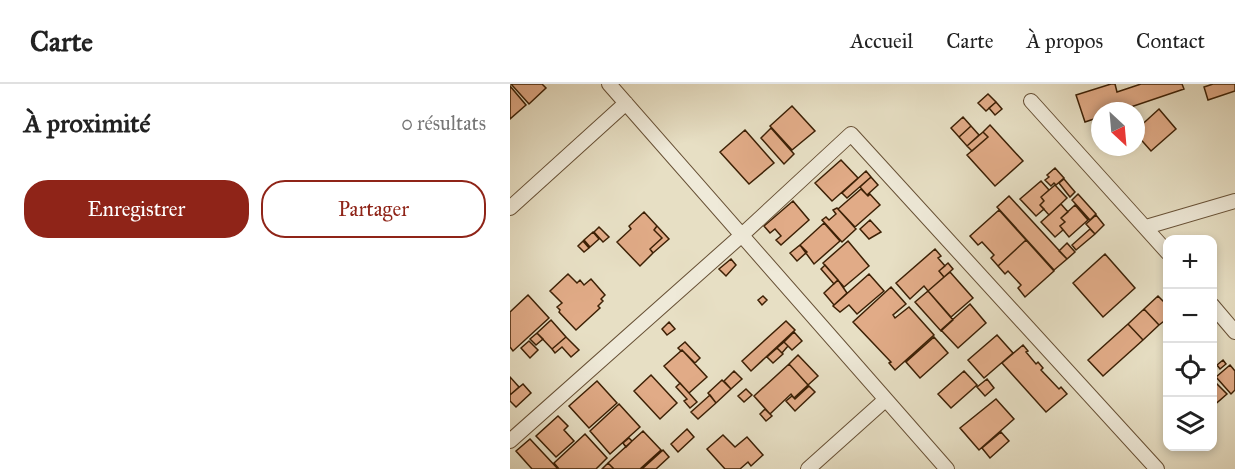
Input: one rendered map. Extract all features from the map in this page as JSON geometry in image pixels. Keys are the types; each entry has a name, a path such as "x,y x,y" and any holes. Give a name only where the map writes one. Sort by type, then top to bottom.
{"street":[{"path":"609,84 947,469"},
{"path":"1031,101 1163,248"},
{"path":"510,208 626,102"},
{"path":"510,441 851,134 1156,469"},
{"path":"1146,227 1235,201"},
{"path":"1217,311 1235,332"},
{"path":"808,469 885,400"}],"building":[{"path":"511,84 542,84 546,88 529,104"},
{"path":"1111,84 1115,84 1117,92 1141,84 1182,84 1184,89 1145,102 1091,102 1091,120 1085,122 1076,95"},
{"path":"1213,84 1235,84 1235,91 1208,100 1204,87"},
{"path":"510,86 526,105 510,119"},
{"path":"988,94 996,102 986,111 978,103"},
{"path":"996,102 1002,109 995,115 989,108"},
{"path":"792,106 815,131 792,150 770,126"},
{"path":"1159,109 1176,129 1151,151 1145,144 1145,122"},
{"path":"963,117 971,126 959,137 951,128"},
{"path":"990,125 1023,161 995,186 967,155 988,137 983,132"},
{"path":"971,126 979,135 967,146 959,137"},
{"path":"771,128 794,154 784,164 761,138"},
{"path":"745,130 774,163 749,184 720,152"},
{"path":"983,132 988,137 972,151 967,146"},
{"path":"841,160 858,178 832,201 815,183"},
{"path":"1055,168 1064,178 1051,186 1045,180"},
{"path":"866,171 871,177 847,198 842,193"},
{"path":"871,177 878,185 867,195 860,187"},
{"path":"1064,179 1075,192 1070,197 1059,183"},
{"path":"1041,181 1049,190 1041,197 1044,201 1040,205 1044,209 1036,216 1020,199"},
{"path":"1055,185 1067,198 1049,215 1040,205 1044,201 1041,197"},
{"path":"861,189 868,196 870,194 880,205 855,227 838,209"},
{"path":"1078,194 1096,214 1090,220 1072,200"},
{"path":"1009,196 1067,259 1054,270 997,207"},
{"path":"793,201 809,220 781,245 776,240 781,236 775,229 770,233 764,226"},
{"path":"1061,204 1068,212 1061,218 1065,222 1060,226 1063,230 1055,237 1041,222"},
{"path":"1075,205 1088,220 1069,237 1060,226 1065,222 1061,218"},
{"path":"837,208 856,229 842,242 822,220 826,217 829,220 836,214 833,210"},
{"path":"999,210 1026,240 998,266 991,258 994,255 982,242 978,245 970,236"},
{"path":"644,212 657,226 654,230 662,238 650,249 653,253 640,266 617,242"},
{"path":"1096,215 1104,225 1095,234 1086,224"},
{"path":"870,220 881,232 869,239 860,229"},
{"path":"824,223 840,241 814,264 800,245"},
{"path":"657,226 669,239 653,253 650,249 662,238 654,230"},
{"path":"599,227 609,237 603,242 594,232"},
{"path":"1090,229 1095,234 1076,250 1072,245"},
{"path":"593,232 599,239 590,247 584,240"},
{"path":"1026,240 1054,271 1025,297 1018,288 1021,285 1008,271 1005,274 998,266"},
{"path":"583,241 589,248 584,252 578,246"},
{"path":"848,241 869,266 844,287 823,263"},
{"path":"1067,243 1075,252 1067,259 1059,251"},
{"path":"800,245 807,252 797,261 790,253"},
{"path":"935,249 941,256 938,258 945,266 939,271 944,277 928,291 924,286 910,299 896,283"},
{"path":"1105,254 1135,288 1103,317 1073,283"},
{"path":"731,259 736,265 726,276 719,269"},
{"path":"948,263 953,269 944,277 939,271"},
{"path":"825,265 838,280 834,284 821,269"},
{"path":"950,272 973,298 951,317 928,291"},
{"path":"568,274 577,283 580,280 584,285 591,279 605,295 598,306 600,308 576,330 559,312 557,307 562,303 550,291"},
{"path":"869,274 884,291 857,314 849,305 840,312 833,306"},
{"path":"838,280 847,293 834,305 824,293"},
{"path":"891,287 906,304 893,315 895,318 909,307 934,335 895,370 889,363 891,362 853,322"},
{"path":"928,291 953,320 941,331 915,302"},
{"path":"528,295 549,318 513,351 510,347 510,312"},
{"path":"763,296 767,300 762,305 758,300"},
{"path":"1158,296 1163,301 1163,322 1159,325 1144,309"},
{"path":"970,304 986,323 958,348 941,330"},
{"path":"1144,309 1159,325 1143,340 1128,324"},
{"path":"551,320 566,337 552,349 537,333"},
{"path":"786,321 795,330 751,371 742,361"},
{"path":"669,322 675,329 667,335 662,329"},
{"path":"1128,324 1143,340 1103,376 1088,360"},
{"path":"794,332 802,341 792,350 784,342"},
{"path":"537,333 543,339 536,345 530,339"},
{"path":"997,335 1013,353 984,378 968,360"},
{"path":"566,337 579,350 571,357 562,347 555,353 552,349"},
{"path":"934,337 948,353 920,378 906,362"},
{"path":"529,341 538,350 530,358 521,348"},
{"path":"685,342 700,358 695,363 678,348"},
{"path":"784,342 788,346 782,353 777,348"},
{"path":"1023,345 1036,364 1038,362 1043,368 1041,370 1067,394 1046,412 1002,363"},
{"path":"777,348 783,354 773,363 767,357"},
{"path":"682,350 707,377 689,393 664,366"},
{"path":"798,355 818,376 808,385 789,364"},
{"path":"1223,360 1226,364 1220,369 1217,365"},
{"path":"789,364 808,385 794,398 791,394 770,414 754,396"},
{"path":"1230,365 1235,371 1235,390 1231,394 1217,376"},
{"path":"734,371 742,379 731,389 724,381"},
{"path":"964,371 977,385 951,408 938,394"},
{"path":"651,375 677,403 660,419 634,391"},
{"path":"510,377 519,387 510,395"},
{"path":"987,379 994,388 985,396 977,387"},
{"path":"722,380 731,389 716,403 708,393"},
{"path":"597,381 617,403 589,428 569,406"},
{"path":"680,383 697,402 690,408 684,401 687,399 676,387"},
{"path":"523,384 531,393 516,407 510,401 510,395"},
{"path":"1217,384 1227,394 1217,403"},
{"path":"809,386 815,392 795,411 786,401 792,396 795,399"},
{"path":"746,389 752,395 744,402 738,396"},
{"path":"710,395 716,403 698,419 691,412"},
{"path":"996,399 1014,419 979,450 960,428"},
{"path":"619,404 640,427 610,454 590,431"},
{"path":"765,409 772,416 766,421 760,414"},
{"path":"558,416 568,426 564,430 574,441 556,457 536,436"},
{"path":"687,429 694,437 678,452 671,444"},
{"path":"643,431 661,450 640,469 614,469 608,463"},
{"path":"1001,432 1009,441 990,458 982,448"},
{"path":"585,434 607,458 596,469 559,469 554,463"},
{"path":"723,435 735,447 747,437 763,455 751,466 748,462 740,469 725,469 707,449"},
{"path":"629,438 632,441 626,447 623,443"},
{"path":"530,439 558,469 532,469 516,451"},
{"path":"663,450 669,457 656,469 642,469"},
{"path":"608,463 614,469 602,469"}]}
